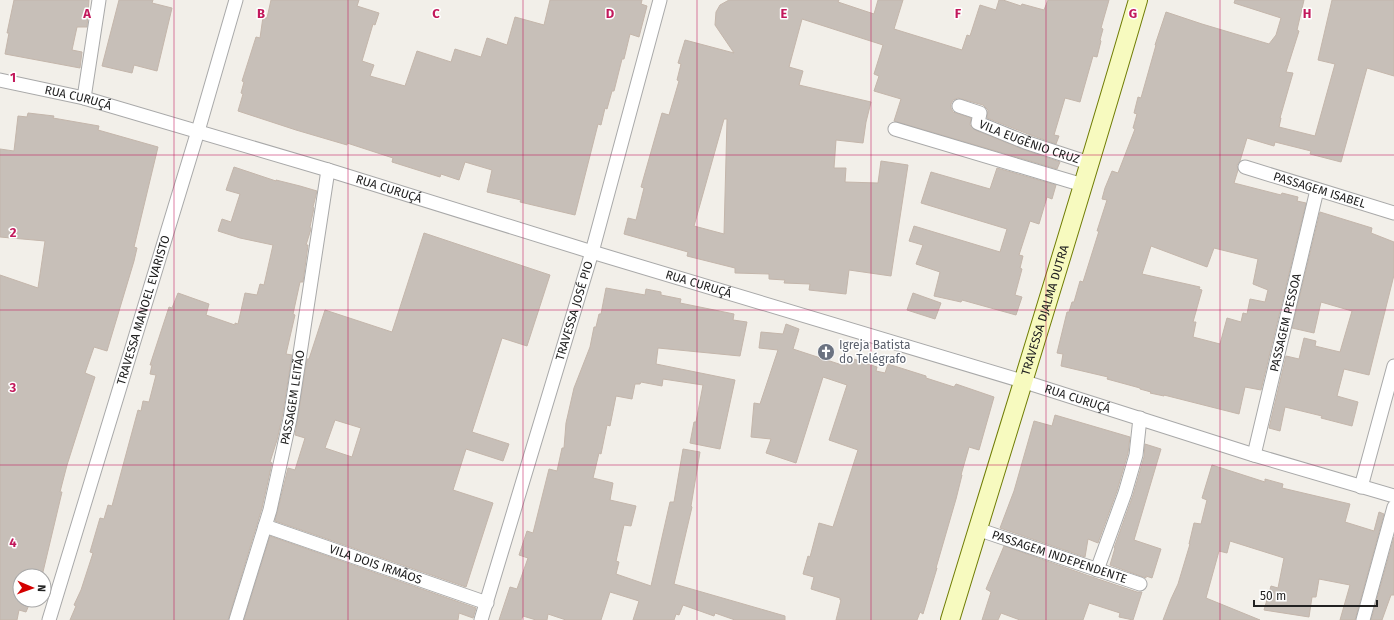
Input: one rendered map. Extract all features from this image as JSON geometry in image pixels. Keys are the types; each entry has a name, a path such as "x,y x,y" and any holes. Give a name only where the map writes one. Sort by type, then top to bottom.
{"street":[{"path":"84,98 99,0"},
{"name":"TRAVESSA MANOEL EVARISTO","path":"49,620 198,132 236,0"},
{"name":"TRAVESSA JOSÉ PIO","path":"481,620 592,252 660,0"},
{"name":"TRAVESSA DJALMA DUTRA","path":"950,620 1022,381 1084,185 1089,163 1138,0"},
{"name":"RUA CURUÇÁ","path":"0,80 84,98 328,170 592,252 1022,381 1254,455 1394,496"},
{"name":"VILA EUGÊNIO CRUZ","path":"959,106 980,113 978,122 1024,142 1089,163"},
{"path":"895,129 1084,185"},
{"name":"PASSAGEM ISABEL","path":"1245,168 1394,213"},
{"name":"PASSAGEM LEITÃO","path":"236,620 270,510 290,419 328,170"},
{"name":"PASSAGEM PESSOA","path":"1254,455 1317,190"},
{"path":"1361,487 1394,366"},
{"path":"1097,570 1125,493 1136,455 1140,418"},
{"path":"1364,620 1394,507"},
{"name":"VILA DOIS IRMÃOS","path":"265,526 487,603"},
{"name":"PASSAGEM INDEPENDENTE","path":"978,529 1140,584"}],"building":[{"path":"14,0 89,0 87,27 77,27 72,50 82,52 80,68 5,54 9,33 7,33"},
{"path":"119,0 153,0 152,3 172,8 157,71 134,65 132,73 102,66"},
{"path":"271,0 359,0 357,6 379,13 375,25 373,24 362,61 374,65 370,76 405,86 417,51 451,62 455,49 481,57 487,38 507,45 515,17 544,25 550,0 642,0 641,4 647,6 639,37 630,34 614,91 612,91 607,109 605,108 601,125 598,124 575,215 520,202 521,200 487,192 492,170 465,162 459,180 441,174 440,177 392,162 393,158 347,143 347,145 296,130 238,111 243,94 241,93 244,82 242,81 256,37 260,38 263,17 267,18"},
{"path":"729,0 839,0 838,2 874,14 878,0 903,0 894,29 962,50 967,35 970,36 980,5 996,10 999,0 1003,0 1021,6 1022,4 1044,10 1048,0 1109,0 1101,28 1103,29 1097,57 1093,56 1080,102 1065,98 1054,135 1059,136 1056,144 987,118 988,110 983,105 958,98 953,100 951,104 953,112 971,118 970,125 975,130 1022,149 1060,162 1057,169 894,121 901,99 874,91 879,76 874,74 883,45 802,19 789,67 803,71 799,85 871,102 863,143 836,140 834,168 846,168 845,182 878,183 881,161 908,165 891,276 849,270 846,294 809,290 810,284 784,283 785,280 769,279 769,274 735,273 735,268 687,256 688,252 624,234 628,218 636,220 644,188 641,187 662,113 669,115 679,81 677,80 681,64 678,63 685,40 734,53 715,25 716,12 720,5","holes":["724,119 727,119 724,234 694,226"]},
{"path":"1235,0 1304,0 1297,30 1299,31 1286,72 1293,73 1280,118 1279,127 1315,136 1335,64 1318,60 1332,0 1394,0 1394,76 1367,68 1341,162 1310,154 1311,151 1275,142 1274,146 1247,138 1240,161 1237,165 1238,170 1234,183 1281,195 1282,193 1298,197 1297,201 1306,203 1261,390 1245,387 1239,414 1164,395 1150,393 1151,392 1140,388 1107,379 1108,377 1061,366 1063,354 1057,353 1067,312 1069,312 1072,302 1074,302 1080,281 1083,282 1099,231 1097,231 1107,200 1102,199 1105,188 1112,171 1118,173 1135,129 1133,128 1137,114 1134,113 1138,97 1141,98 1155,45 1166,12 1269,44 1276,35 1281,18 1234,3","holes":["1151,246 1207,267 1214,248 1258,259 1253,284 1268,290 1265,302 1250,299 1247,314 1243,313 1241,322 1227,318 1220,344 1193,337 1196,322 1193,322 1202,290 1199,289 1200,287 1142,274"]},
{"path":"28,113 54,116 53,118 99,126 98,130 158,147 134,247 137,248 134,261 107,351 94,347 85,373 95,377 67,465 44,568 12,568 12,608 28,608 26,612 19,610 17,620 0,620 0,275 38,288 45,241 0,237 0,149 14,151 18,116 27,117"},
{"path":"234,167 276,181 317,191 313,207 311,229 306,245 308,245 303,282 300,282 293,314 295,315 286,354 292,355 282,418 270,462 272,463 262,508 228,620 70,620 93,553 90,552 100,518 104,519 108,505 112,506 138,410 141,411 143,401 149,402 156,375 150,374 152,365 150,365 169,307 172,308 178,293 209,304 206,315 235,325 235,323 238,324 245,293 257,295 260,284 264,285 273,245 240,238 218,231 222,219 231,222 240,194 226,190"},
{"path":"997,168 1056,185 1052,199 1047,197 1039,224 1030,221 1019,255 1023,256 1020,268 1022,269 1015,295 1022,297 1016,315 962,300 961,302 934,296 940,272 916,264 923,245 909,241 914,226 1000,252 1007,229 921,203 931,172 990,189"},
{"path":"1320,212 1372,228 1371,233 1394,242 1394,275 1369,375 1344,369 1337,396 1358,402 1352,426 1321,418 1322,416 1285,407 1280,431 1269,428 1286,356 1299,359 1304,338 1316,341 1315,346 1340,352 1352,311 1321,302 1314,333 1292,328"},
{"path":"424,233 550,275 527,346 502,338 472,432 509,444 503,461 466,449 453,490 493,503 466,587 275,521 288,468 295,470 305,438 295,435 307,359 309,359 325,310 392,332","holes":["335,420 361,428 352,457 325,448"]},
{"path":"606,288 645,295 646,289 661,292 661,295 681,299 680,303 734,314 733,320 747,322 740,356 658,348 656,364 735,380 720,449 690,443 694,422 696,422 703,385 663,379 662,386 641,382 640,384 635,384 632,399 616,396 610,426 607,425 601,454 599,453 593,478 613,483 610,500 636,506 631,526 624,525 616,561 619,562 616,574 651,586 670,502 674,502 683,449 700,452 692,507 674,584 785,616 785,620 735,620 715,613 714,616 683,605 679,615 676,614 674,620 633,620 639,601 610,592 601,620 566,620 548,614 547,620 536,620 523,616 521,620 499,620 510,587 517,589 528,558 519,555 527,531 533,533 549,469 557,471 562,448 564,448 566,423 574,388 590,347 594,327 596,327 599,314 601,314"},
{"path":"913,293 941,303 935,319 907,310"},
{"path":"786,324 799,329 793,349 842,365 845,356 877,367 876,371 885,373 888,364 954,387 956,384 994,397 979,450 969,447 937,568 923,614 920,612 917,620 836,620 841,600 840,598 811,589 814,577 803,574 808,556 810,557 819,523 833,527 858,450 829,440 847,385 823,377 796,463 766,453 771,439 751,437 754,403 760,404 778,350 759,348 761,332 783,334"},
{"path":"1055,415 1130,437 1128,453 1117,491 1098,543 1088,539 1085,557 1000,528 1014,491 1034,421 1052,426"},
{"path":"1145,444 1161,449 1134,540 1161,549 1152,578 1146,576 1146,578 1110,565 1114,548 1133,495 1144,457"},
{"path":"1212,465 1265,482 1265,479 1283,484 1282,488 1350,504 1345,522 1374,531 1379,512 1384,514 1355,620 1340,620 1350,585 1319,579 1316,597 1312,597 1309,617 1264,610 1271,586 1278,588 1284,558 1230,541 1227,553 1219,551 1206,598 1260,620 1163,620 1178,584 1190,544 1194,523 1201,524 1207,500 1202,498"},
{"path":"270,536 476,608 473,618 459,613 458,620 244,620"},
{"path":"1394,537 1394,595 1391,595 1382,620 1371,620"},
{"path":"1004,546 1137,592 1142,592 1133,620 1119,617 1120,613 1089,603 1083,620 1020,620 1001,613 998,620 982,620 991,592 986,589"}],"place":[{"name":"Igreja Batista do Telégrafo","path":"826,352"}]}
